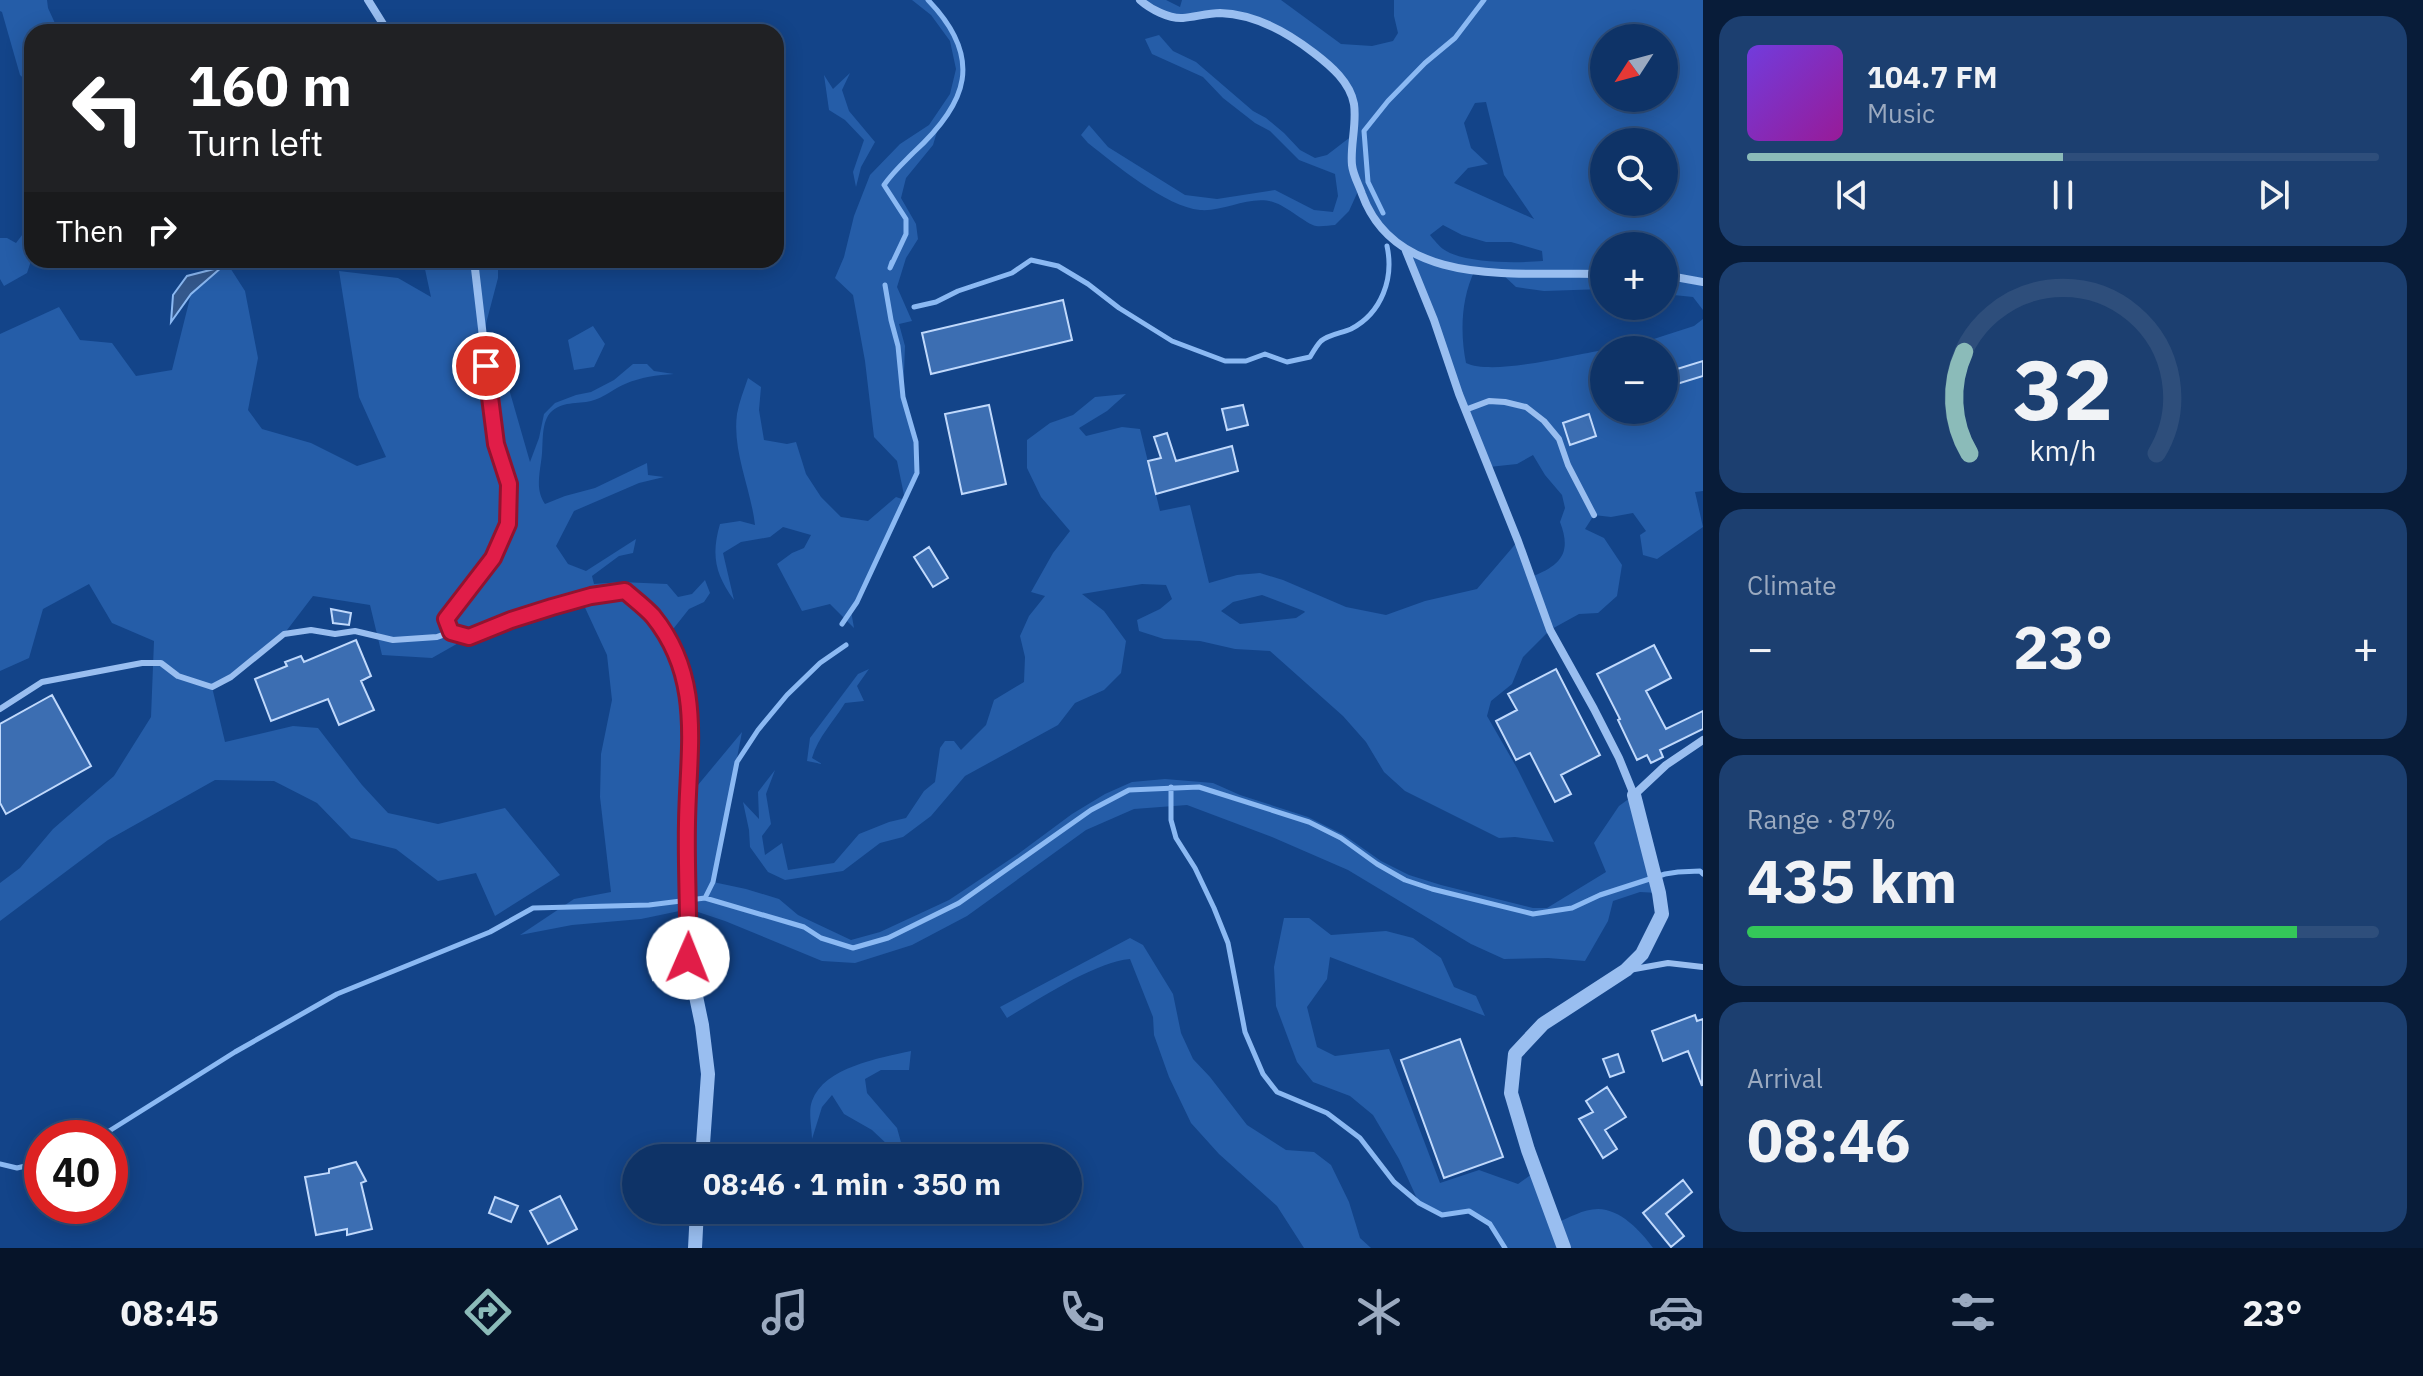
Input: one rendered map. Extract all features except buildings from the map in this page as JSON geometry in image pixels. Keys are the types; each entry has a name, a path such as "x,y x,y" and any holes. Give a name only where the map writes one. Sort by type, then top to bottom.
{"street":[{"path":"368,0 383,24"},
{"path":"1140,0 1149,8 1179,19 1219,13 1246,17 1279,29 1343,78 1354,104 1352,168 1368,210 1380,229 1406,251 1445,266 1501,273 1590,274"},
{"path":"1406,251 1550,630 1601,721 1634,795 1659,893 1662,914 1642,954 1626,970 1543,1024 1515,1054 1511,1093 1564,1248"},
{"path":"475,268 496,444 509,484 508,524 493,558 446,619 451,632 469,637 552,607 625,591 652,615 679,659 690,703 686,863 688,958 702,1025 708,1074 703,1144"},
{"path":"1678,278 1703,282"},
{"path":"1634,795 1666,765 1703,740"},
{"path":"695,1248 696,1224"}],"lane":[{"path":"1465,410 1489,401 1505,402 1526,407 1544,421 1559,439 1568,465 1594,515"},
{"path":"0,709 42,682 142,663 161,663 178,676 212,687 231,677 284,634 311,630 335,634 355,631 393,640 437,637 451,632"},
{"path":"1626,970 1668,963 1703,967"}],"shaded area":[{"path":"0,0 47,0 55,24 24,24 24,79 20,75 0,11"},
{"path":"912,0 928,0 955,34 964,63 959,96 939,125 933,145 906,178 901,198 916,224 918,239 906,258 897,287 912,321 899,324 905,346 903,397 916,442 917,473 905,500 897,461 874,437 853,295 835,278 870,175 900,144 929,125 950,94 956,69 950,41 931,15"},
{"path":"1140,0 1166,0 1180,7 1182,0 1281,0 1341,44 1372,46 1393,41 1398,33 1394,0 1703,0 1703,310 1693,297 1678,295 1678,232 1590,232 1590,289 1544,291 1516,287 1501,273 1475,270 1464,304 1466,363 1513,366 1590,353 1590,424 1678,424 1678,336 1663,336 1694,326 1703,319 1703,491 1695,492 1703,527 1657,559 1643,555 1640,535 1646,531 1633,513 1611,517 1594,515 1585,529 1604,538 1622,565 1617,596 1598,613 1579,614 1550,630 1523,657 1512,684 1491,701 1487,716 1554,842 1499,838 1405,791 1384,772 1366,742 1343,716 1270,651 1164,639 1139,631 1137,620 1160,609 1172,599 1166,585 1142,584 1082,594 1104,611 1126,641 1121,673 1104,690 1075,703 1058,725 965,776 931,816 903,837 880,843 843,871 785,880 768,872 750,847 743,802 759,819 758,792 775,770 766,794 771,824 762,836 765,855 782,843 788,870 834,863 859,834 906,818 924,791 935,782 940,748 945,741 954,741 961,750 986,725 994,700 1024,682 1025,657 1020,636 1029,616 1045,596 1031,592 1053,553 1070,531 1041,497 1027,468 1027,440 1050,423 1073,415 1095,397 1126,394 1107,411 1079,428 1086,436 1122,427 1140,429 1160,511 1190,505 1209,583 1237,575 1260,573 1346,607 1386,615 1425,601 1477,589 1518,541 1531,577 1550,568 1561,557 1565,542 1560,522 1565,508 1562,495 1533,455 1517,464 1489,467 1406,251 1380,229 1359,189 1349,211 1335,225 1316,226 1278,204 1264,200 1200,210 1172,201 1141,183 1081,135 1089,125 1108,147 1185,195 1217,199 1275,190 1314,210 1333,212 1338,196 1335,174 1299,160 1270,131 1223,98 1203,77 1152,54 1145,39 1159,35 1173,51 1196,62 1284,133 1300,150 1315,158 1327,155 1353,135 1354,104 1342,78 1279,29 1219,13 1179,19","holes":["1486,102 1504,175 1534,219 1454,183 1468,168 1488,164 1471,148 1464,123 1475,103","1443,225 1486,242 1511,242 1542,251 1543,261 1477,260 1452,254 1430,235","1262,595 1305,612 1296,618 1240,624 1221,611 1233,602"]},
{"path":"850,73 842,90 849,111 875,142 861,167 856,187 853,172 864,140 845,120 829,110 824,75 833,89"},
{"path":"24,232 24,268 29,268 27,273 4,286 0,279 0,238 16,243"},
{"path":"221,268 230,268 245,291 258,358 248,410 262,429 311,443 357,466 386,457 359,397 339,271 398,278 431,297 425,268 498,268 483,335 507,382 530,462 544,414 555,403 591,392 614,380 633,364 647,364 654,371 674,374 637,380 596,400 554,409 547,418 544,430 539,489 545,504 595,488 647,463 648,475 664,477 639,483 574,511 556,546 568,564 586,571 636,539 633,553 619,556 592,576 594,584 667,584 678,597 692,594 705,580 710,593 704,602 689,609 666,638 679,659 690,703 688,797 742,732 713,882 779,899 798,915 851,940 880,932 949,900 1105,794 1132,782 1165,779 1213,783 1308,817 1409,875 1533,908 1547,908 1606,872 1594,843 1619,806 1634,795 1659,893 1640,892 1613,901 1608,921 1585,961 1504,959 1471,944 1348,870 1187,805 1134,809 1086,830 967,916 912,945 855,963 822,961 689,909 641,919 572,925 520,935 574,899 611,892 600,797 601,754 612,700 607,655 581,599 469,637 432,658 382,655 370,605 313,596 284,634 257,658 212,687 225,742 293,726 318,728 388,813 438,824 505,808 560,875 495,916 476,873 438,881 396,849 351,838 317,803 274,781 215,780 108,840 0,921 0,883 20,868 53,829 114,776 151,717 154,641 112,623 89,584 43,609 29,658 0,671 0,334 59,307 80,340 112,343 136,376 172,370 191,294"},
{"path":"221,268 191,294 171,322 173,295 187,276"},
{"path":"593,326 605,344 594,367 574,370 568,340"},
{"path":"748,378 761,387 759,410 764,440 787,444 796,442 806,474 821,497 841,517 868,521 896,497 905,500 851,611 854,628 830,604 802,611 777,564 804,548 811,535 783,527 770,537 741,542 723,553 734,600 719,573 715,555 720,524 740,521 755,525 739,456 736,428"},
{"path":"869,669 857,686 864,701 845,703 818,743 812,758 822,764 807,761 810,738 858,674"},
{"path":"1284,918 1309,918 1331,935 1386,931 1413,938 1441,958 1454,987 1476,996 1485,1016 1330,957 1327,979 1307,1007 1317,1047 1335,1056 1389,1049 1440,1183 1479,1170 1518,1184 1536,1171 1556,1223 1587,1210 1606,1210 1629,1222 1653,1248 1505,1248 1490,1224 1469,1211 1442,1215 1419,1203 1399,1159 1373,1115 1350,1096 1313,1082 1297,1062 1276,1006 1274,967"},
{"path":"1130,938 1143,945 1173,994 1181,1033 1193,1059 1247,1125 1286,1150 1314,1152 1331,1165 1349,1202 1360,1238 1371,1248 1304,1248 1277,1206 1219,1154 1191,1123 1169,1077 1154,1035 1153,1017 1130,959 1084,974 1007,1018 1000,1007"},
{"path":"911,1051 909,1070 881,1070 865,1079 867,1093 897,1128 901,1144 887,1144 872,1130 844,1114 832,1095 822,1107 812,1139 811,1105 818,1089 840,1072"}],"waterway":[{"path":"892,262 890,268 906,234 906,219 884,185 946,116 957,98 962,80 962,61 957,41 946,21 928,0"},
{"path":"1383,213 1368,182 1364,131 1425,63 1455,38 1484,0"},
{"path":"914,307 936,302 958,291 1012,273 1031,260 1058,266 1172,341 1225,361 1246,361 1265,354 1287,362 1310,357 1324,339 1351,329 1371,314 1387,282 1387,246"},
{"path":"842,624 857,602 917,473 916,442 903,397 898,346 885,285"},
{"path":"705,898 713,882 737,762 787,695 820,663 846,645"},
{"path":"1171,787 1171,820 1176,838 1195,868 1228,943 1245,1032 1263,1074 1277,1092 1327,1113 1360,1138 1394,1182 1419,1203 1442,1215 1469,1211 1490,1224 1505,1248"},
{"path":"127,1120 235,1052 337,994 490,932 533,908 649,905 705,898 804,927 821,938 853,948 888,938 959,903 1091,810 1129,790 1199,787 1309,822 1341,838 1405,880 1533,914 1572,908 1600,895 1665,874 1700,871 1703,874"},
{"path":"0,1164 24,1166"}],"route":[{"path":"486,366 496,444 509,484 508,524 493,558 446,619 451,632 469,637 552,607 625,591 652,615 679,659 690,703 686,863 688,958"}]}
